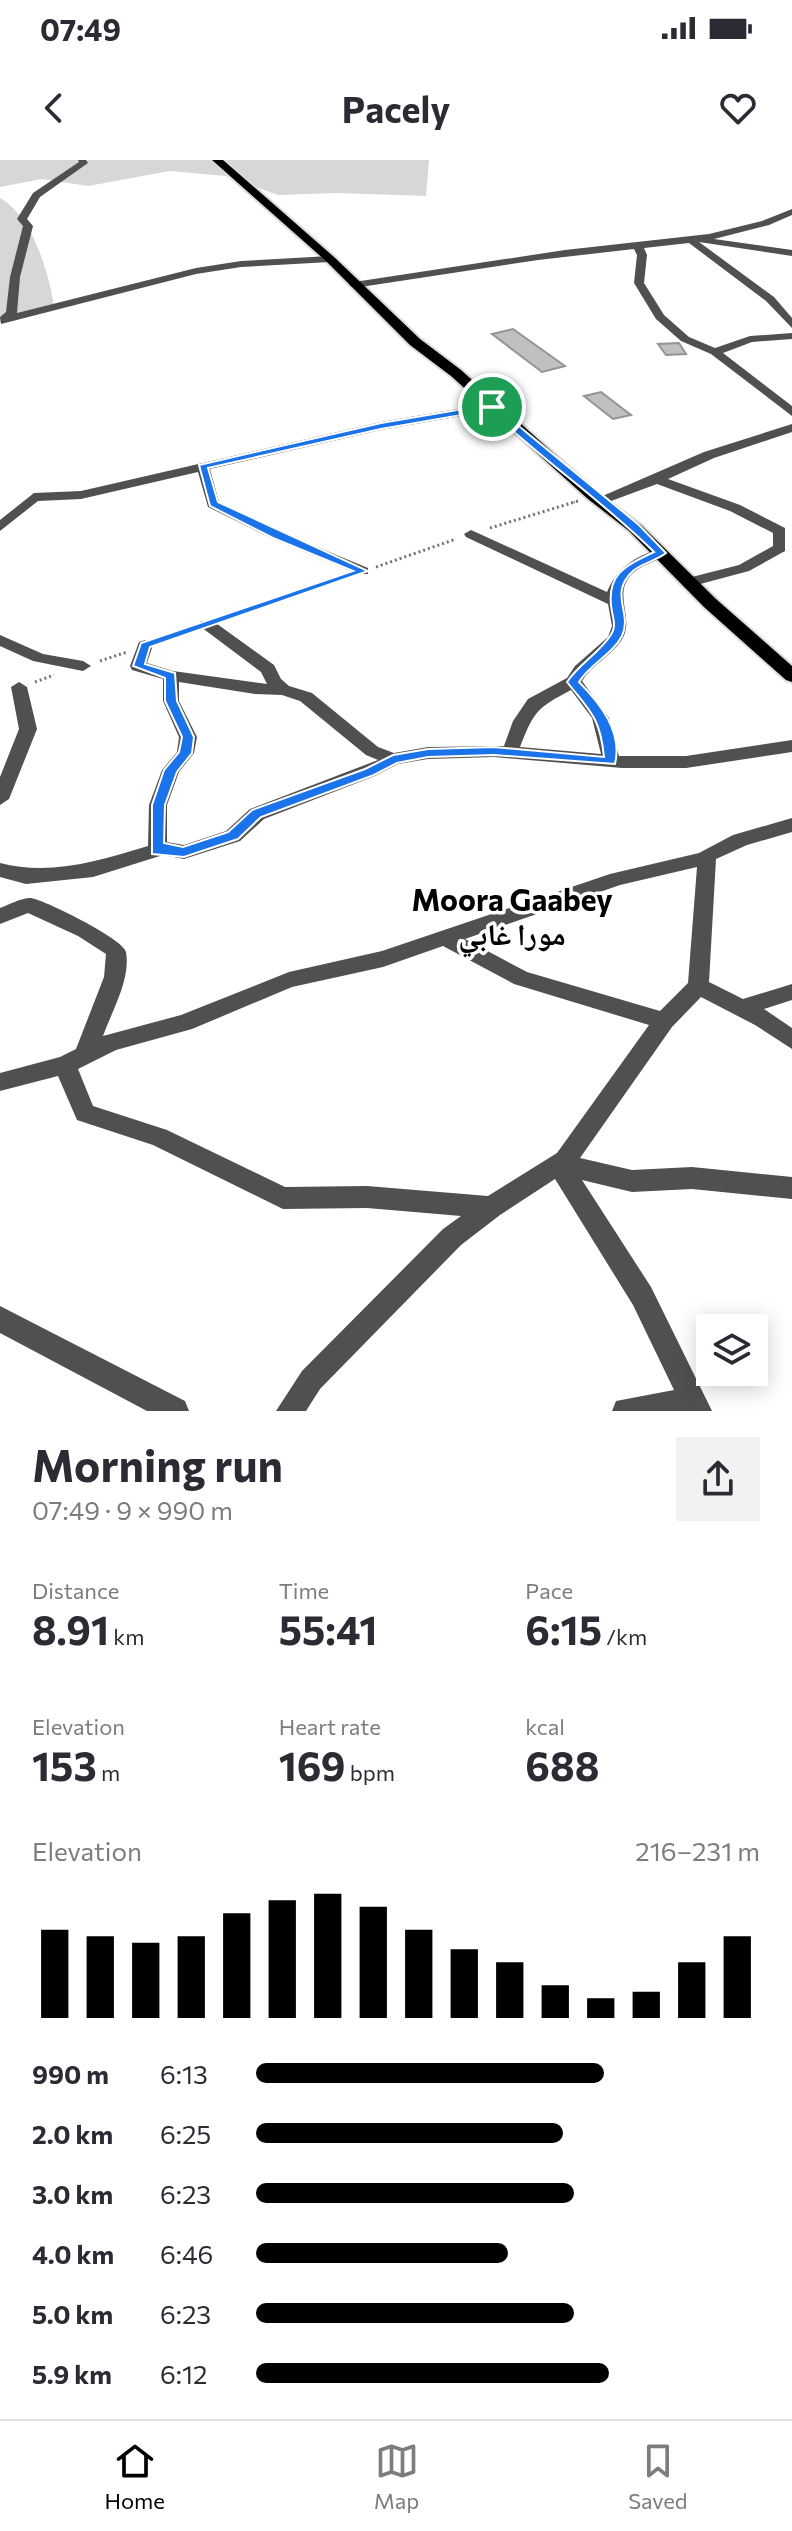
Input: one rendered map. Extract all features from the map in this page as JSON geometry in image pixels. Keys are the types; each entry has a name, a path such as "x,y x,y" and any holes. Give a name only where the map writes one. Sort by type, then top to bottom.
{"main road":[{"path":"217,160 492,407 635,528 792,676"}],"street":[{"path":"0,331 15,278 27,250 28,226 22,219 36,195 84,163 82,160"},
{"path":"354,285 561,253 690,239 750,226 792,212"},
{"path":"690,239 792,253"},
{"path":"690,239 770,299 792,325"},
{"path":"637,245 642,255 639,283 651,305 685,339 715,352 792,412"},
{"path":"6,317 75,303 112,290 196,271 241,264 330,259"},
{"path":"715,352 750,339 792,336"},
{"path":"0,527 34,497 81,495 381,426 492,407"},
{"path":"596,498 657,479 709,455 792,428"},
{"path":"203,467 213,504 276,535 363,571"},
{"path":"657,479 710,497 764,520 780,531 780,548 744,568 689,582"},
{"path":"471,534 616,602"},
{"path":"510,752 522,721 534,703 573,682 581,670 615,639 620,626 614,594 621,577 632,566 660,553"},
{"path":"207,624 268,669 274,682 283,690"},
{"path":"0,640 39,658 83,666"},
{"path":"145,645 138,666 171,676 255,689 283,690 306,697 372,751 393,759"},
{"path":"157,850 158,805 171,770 185,753 188,737 171,701 171,676"},
{"path":"573,682 595,705 608,733 611,761"},
{"path":"0,799 28,729 19,687"},
{"path":"0,870 26,877 93,870 163,848 184,852 233,836 257,814 369,772 393,759 428,753 510,752 611,761 686,762 792,746"},
{"path":"0,1082 75,1060 111,1042 184,1023 289,980 383,959 617,879 706,858 740,840 792,825"},
{"path":"290,1411 311,1380 452,1237 491,1207 559,1164 664,1021 698,986 706,858"},
{"path":"26,877 29,905"},
{"path":"0,916 29,905"},
{"path":"29,905 49,918 99,935 116,951 114,977 75,1060 85,1113 159,1137 283,1198 367,1197 491,1207"},
{"path":"447,939 521,978 664,1021"},
{"path":"698,986 763,1019 792,1040"},
{"path":"741,1008 792,992"},
{"path":"559,1164 632,1181 692,1178 792,1188"},
{"path":"559,1164 642,1296 695,1405 626,1411"},
{"path":"0,1319 175,1411"}],"path":[{"path":"19,687 471,534 596,498"}],"shaded area":[{"path":"0,160 429,160 426,196 338,193 278,195 226,176 170,171 88,186 42,179 0,187"},
{"path":"0,198 11,206 30,231 43,262 54,307 0,322"}],"building":[{"path":"513,329 565,366 542,372 492,334"},
{"path":"679,343 686,354 666,355 658,344"},
{"path":"601,392 631,415 613,419 584,396"}],"district":[{"name":"Moora Gaabey مورا غابي","path":"512,915"}],"route":[{"path":"492,407 598,501 635,528 660,553 632,566 621,577 614,594 620,626 615,639 581,670 573,682 595,705 608,733 611,761 494,751 428,753 393,759 369,772 257,814 233,836 184,852 163,848 157,850 158,805 171,770 185,753 188,737 171,701 171,676 138,666 145,645 363,571 276,535 213,504 203,467 381,426 492,407"}]}
